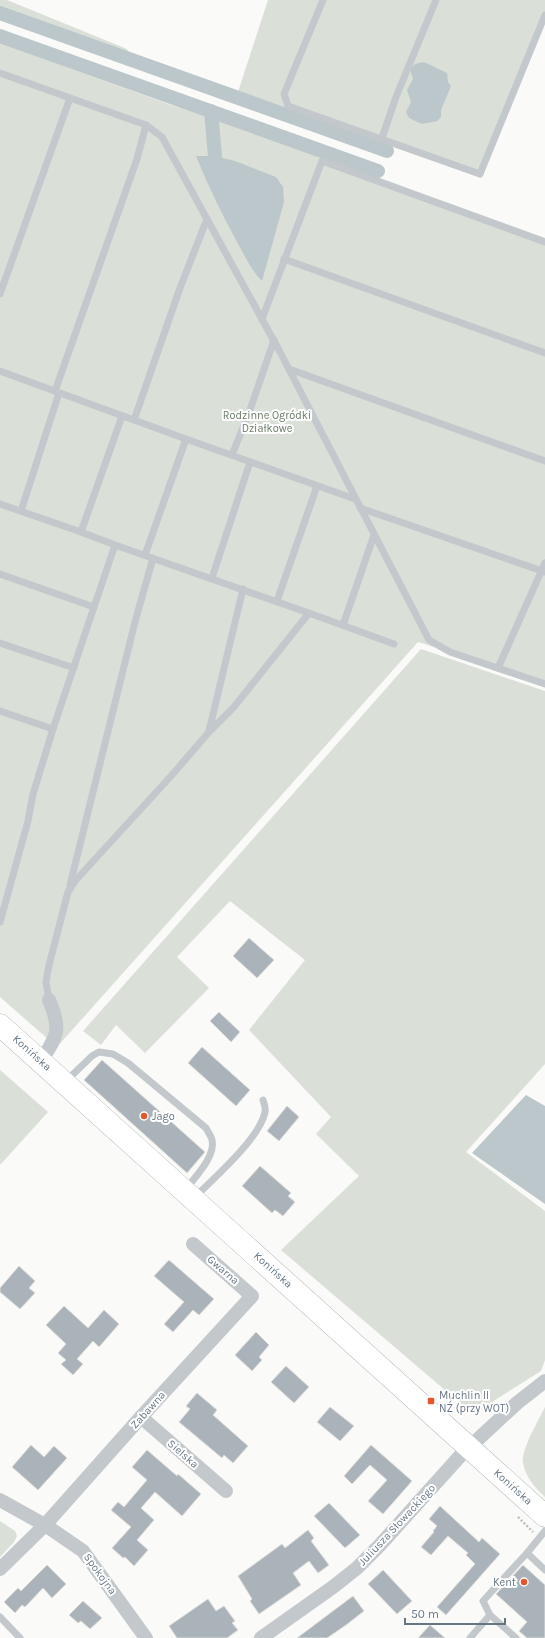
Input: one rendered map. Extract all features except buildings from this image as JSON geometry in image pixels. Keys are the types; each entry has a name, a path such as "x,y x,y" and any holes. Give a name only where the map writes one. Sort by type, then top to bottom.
{"main road":[{"name":"Konińska","path":"0,1025 545,1516"}],"street":[{"path":"40,1061 55,1038 57,1032 54,1011 49,1000"},
{"name":"Gwarna","path":"193,1244 252,1296"},
{"name":"Zabawna","path":"0,1570 45,1525 141,1417 252,1296"},
{"name":"Juliusza Słowackiego","path":"261,1638 333,1587 357,1568 380,1545 461,1455 517,1403 545,1381"},
{"name":"Sielska","path":"141,1417 226,1491"},
{"name":"Spokojna","path":"0,1500 45,1525 83,1551 146,1638"}],"lane":[{"path":"323,0 284,94 288,106 382,138 480,174 545,14"},
{"path":"382,138 396,97 436,0"},
{"path":"0,73 146,125 162,137 274,340 429,640 450,652 545,684"},
{"path":"0,294 70,98"},
{"path":"21,511 57,392 137,159 146,125"},
{"path":"262,319 322,161 545,242"},
{"path":"134,420 180,288 207,219"},
{"path":"284,259 545,353"},
{"path":"232,455 250,410 274,340"},
{"path":"289,369 545,461"},
{"path":"0,372 355,499"},
{"path":"81,532 122,416"},
{"path":"145,555 186,439"},
{"path":"212,578 250,462"},
{"path":"277,601 317,486"},
{"path":"0,504 277,601 394,644"},
{"path":"360,508 543,572"},
{"path":"343,625 374,535"},
{"path":"0,922 28,821 33,794 53,729 115,545"},
{"path":"49,1000 46,982 49,965 139,607 153,558"},
{"path":"498,668 543,572 545,563"},
{"path":"0,574 94,607"},
{"path":"209,732 243,589"},
{"path":"68,892 75,880 172,775 209,732 234,707 309,613"},
{"path":"0,643 74,668"},
{"path":"0,711 53,729"},
{"path":"64,1082 92,1056 99,1052 113,1054 128,1063 206,1128 212,1138 213,1145 189,1195"},
{"path":"189,1195 247,1144 259,1126 266,1111 264,1100"},
{"path":"516,1638 490,1615 483,1602 545,1531"},
{"path":"527,1553 545,1570"},
{"path":"470,1638 490,1615"},
{"path":"0,1617 20,1638"}],"green space":[{"path":"0,0 7,0 127,49 135,67 0,18"},
{"path":"268,0 545,0 545,21 481,178 238,92"},
{"name":"Rodzinne Ogródki Działkowe","path":"0,43 171,105 223,121 545,238 545,682 418,642 57,1047 0,997"},
{"path":"421,649 545,691 545,1064 466,1152 545,1211 545,1360 541,1371 473,1414 281,1250 359,1176 316,1134 331,1117 249,1030 305,960 230,901 177,957 209,988 145,1053 116,1025 101,1045 83,1031"},
{"path":"0,1070 48,1112 0,1165"},
{"path":"545,1407 545,1497 531,1482 526,1473 523,1457"},
{"path":"0,1521 15,1531 17,1536 14,1542 0,1557"}],"shaded area":[{"path":"424,62 447,73 448,82 451,86 441,110 441,117 437,121 422,124 409,118 406,112 411,102 407,90 413,79 410,69 415,64"},
{"path":"196,156 215,156 235,161 276,177 283,187 284,202 262,281 251,268 231,231 210,189"},
{"path":"526,1095 545,1106 545,1204 472,1153"}],"waterway":[{"path":"0,13 387,151"},
{"path":"0,36 378,171"},
{"path":"211,111 215,156"}],"place":[{"name":"Jago","path":"144,1116"},
{"name":"Muchlin II NŹ (przy WOT)","path":"431,1401"},
{"name":"Kent","path":"524,1582"}]}
